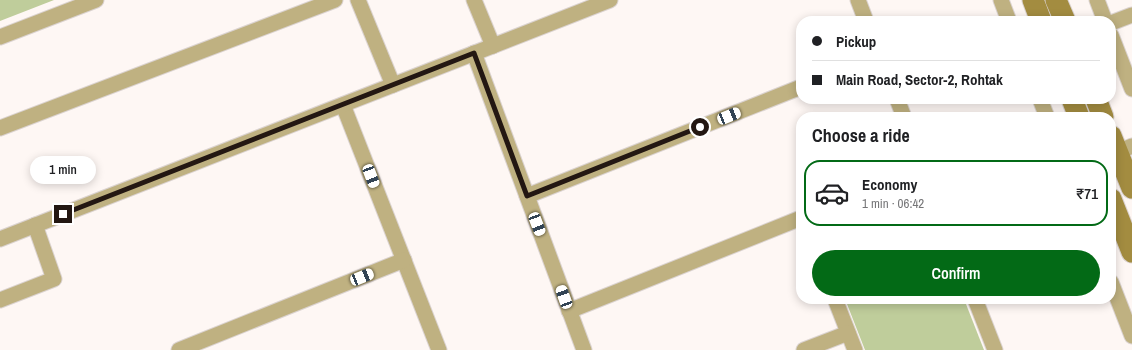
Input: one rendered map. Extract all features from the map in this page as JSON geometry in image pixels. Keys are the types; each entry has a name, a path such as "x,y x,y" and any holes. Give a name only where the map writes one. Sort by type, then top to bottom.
{"street":[{"path":"0,38 96,0"},
{"path":"1,126 335,0"},
{"path":"358,0 393,85"},
{"path":"474,0 493,46"},
{"path":"858,0 864,16"},
{"path":"1001,0 1007,16"},
{"path":"1033,0 1039,16"},
{"path":"1056,0 1063,16"},
{"path":"1097,0 1103,16"},
{"path":"0,239 604,1"},
{"path":"1116,21 1132,14"},
{"path":"1116,48 1132,89"},
{"path":"474,53 584,350"},
{"path":"527,196 796,89"},
{"path":"343,105 439,350"},
{"path":"1118,147 1132,188"},
{"path":"1116,212 1132,252"},
{"path":"569,311 796,220"},
{"path":"0,300 54,278 35,225"},
{"path":"179,350 404,260"},
{"path":"1116,295 1132,336"},
{"path":"837,304 855,350"},
{"path":"977,304 995,350"},
{"path":"804,350 848,333"}],"green space":[{"path":"0,0 54,0 0,21"},
{"path":"847,304 966,304 984,350 865,350"}],"route":[{"path":"63,214 189,166 474,53 527,196 700,127"}]}
